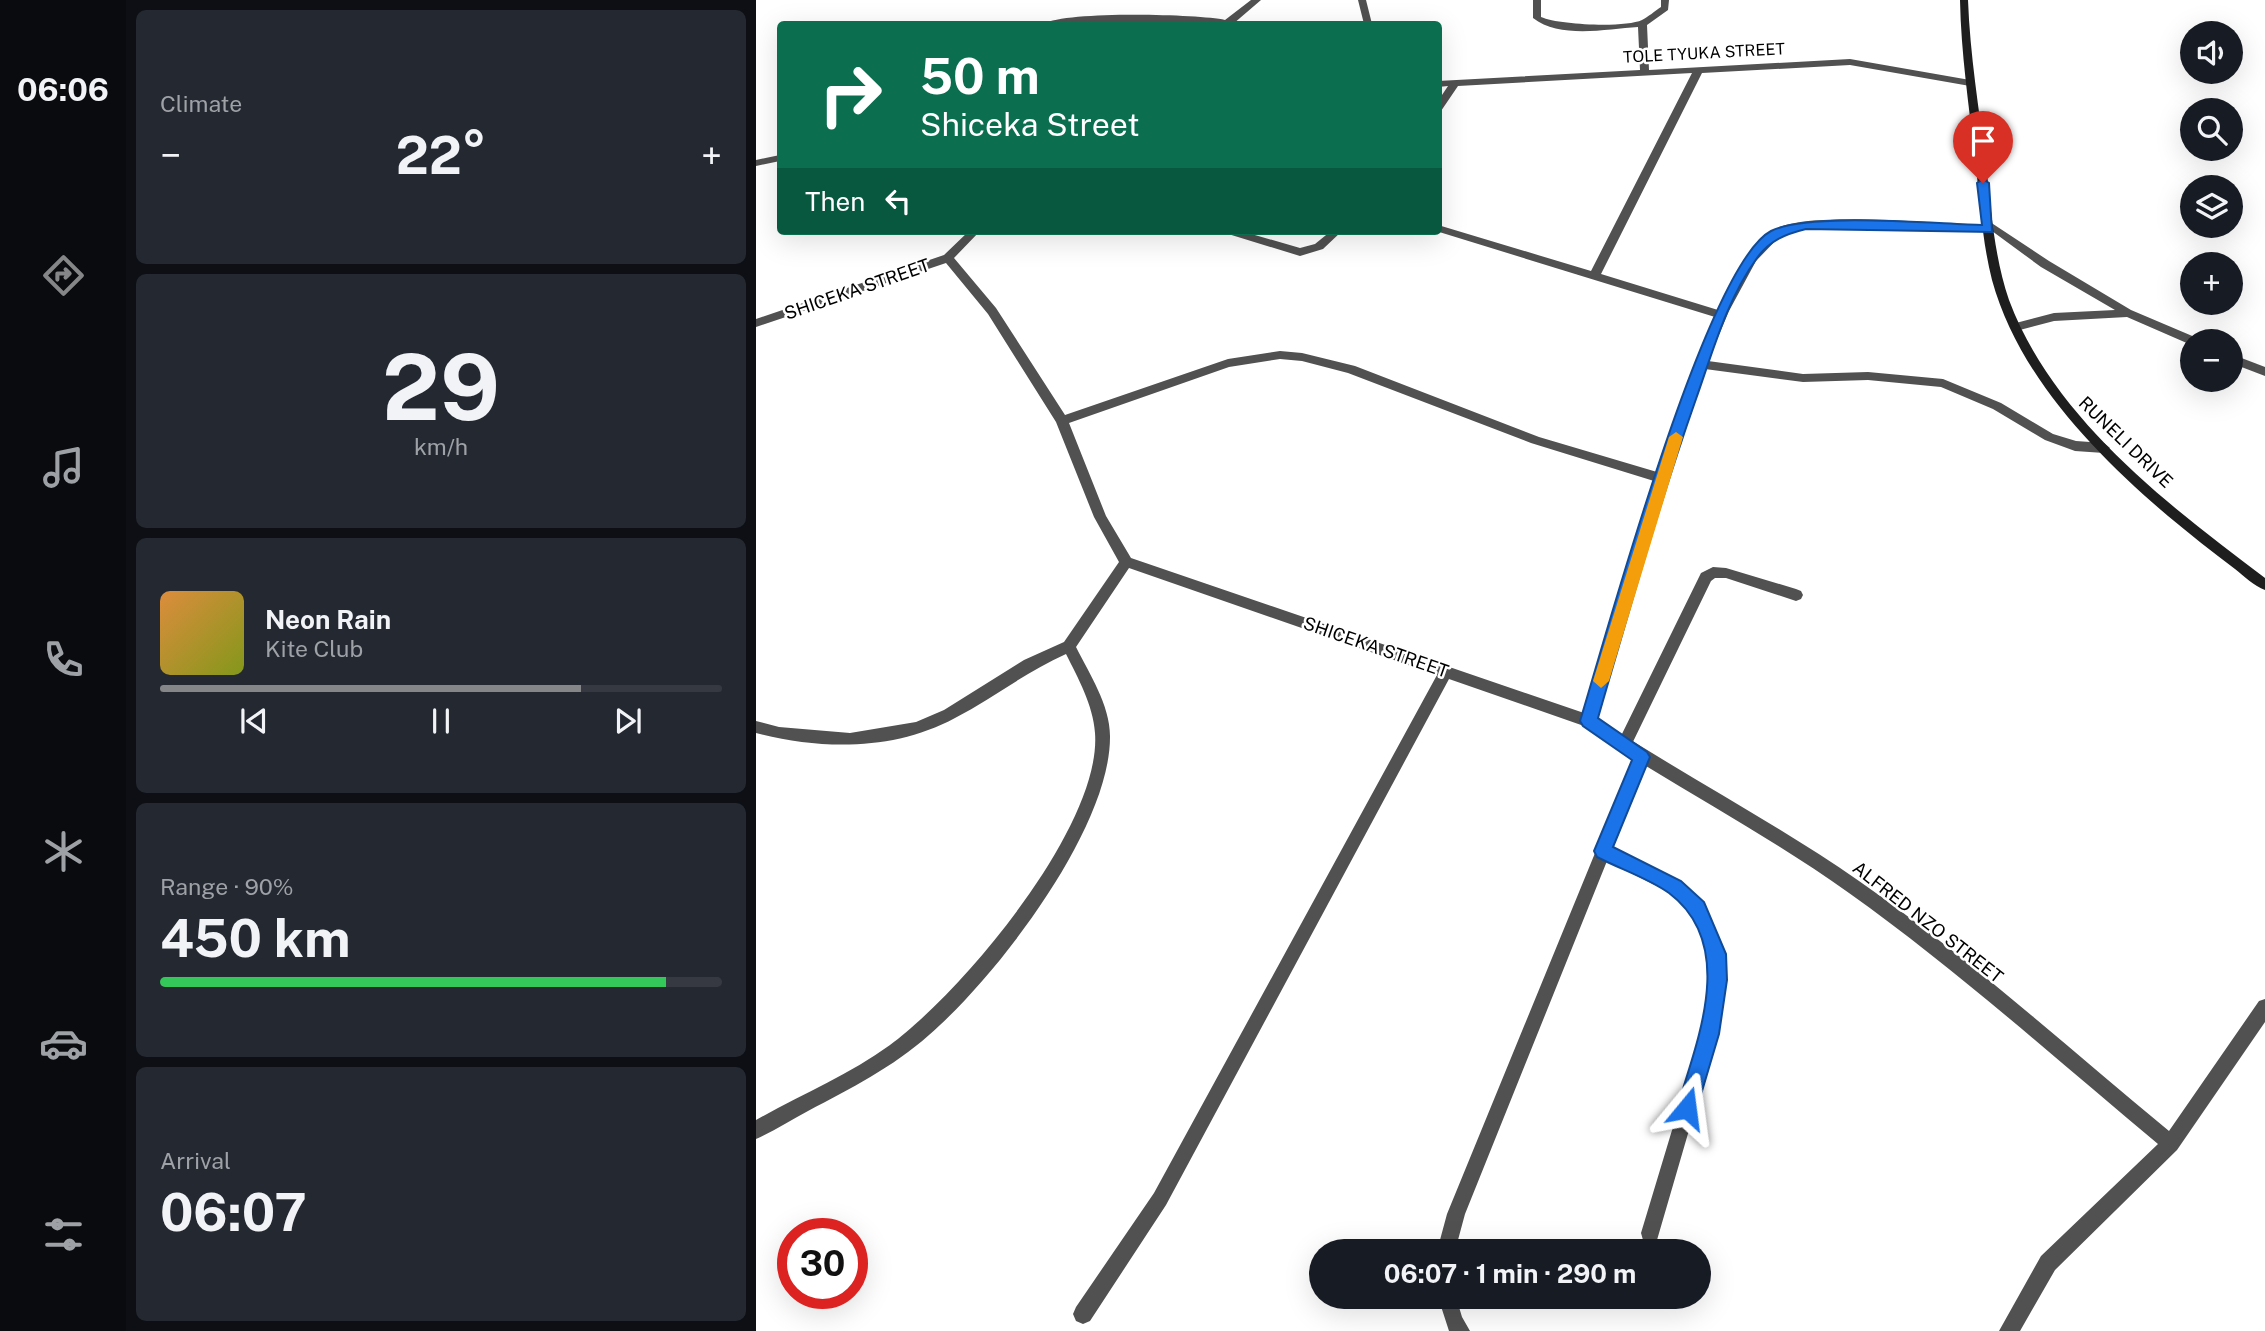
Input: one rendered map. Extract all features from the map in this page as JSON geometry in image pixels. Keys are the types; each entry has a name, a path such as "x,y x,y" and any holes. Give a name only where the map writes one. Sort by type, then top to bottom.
{"street":[{"path":"1232,21 1256,0"},
{"path":"1362,0 1367,21"},
{"path":"1537,0 1537,18 1554,25 1642,24 1665,8 1665,0"},
{"name":"RUNELI DRIVE","path":"1964,0 1970,83 1988,226 1996,272 2016,327 2037,367 2062,403 2104,448 2209,543 2265,585"},
{"path":"1128,21 1172,21"},
{"path":"1642,24 1645,73"},
{"name":"TOLE TYUKA STREET","path":"1442,84 1850,62 1970,83"},
{"path":"1595,274 1699,69"},
{"path":"1442,103 1454,84"},
{"path":"756,163 777,159"},
{"path":"1588,721 1661,478 1720,314 1752,256 1775,234 1790,227 1828,225 1988,226 2045,264 2128,313 2180,335"},
{"path":"1442,229 1720,314"},
{"path":"948,258 971,235"},
{"path":"1243,235 1300,252 1319,247 1332,235"},
{"name":"SHICEKA STREET","path":"756,324 948,258 992,311 1062,421 1100,517 1126,562 1588,721 1642,757"},
{"path":"2016,327 2054,317 2128,313"},
{"path":"1062,421 1228,363 1271,356 1302,356 1351,369 1535,440 1661,478"},
{"path":"2243,363 2265,372"},
{"path":"1702,364 1803,378 1868,376 1943,383 1997,406 2049,437 2075,446 2104,448"},
{"path":"756,727 779,733 850,740 917,728 978,699 1029,664 1069,646 1126,562"},
{"path":"1624,745 1706,577 1713,572 1726,573 1797,596"},
{"path":"756,1130 895,1052 944,1009 1025,912 1067,846 1098,780 1103,736 1097,709 1069,646"},
{"path":"1083,1314 1160,1199 1446,671"},
{"path":"1449,1239 1456,1213 1642,757"},
{"name":"ALFRED NZO STREET","path":"1642,757 1800,850 1892,914 2171,1144"},
{"path":"1603,851 1675,887 1697,908 1717,954 1718,980 1709,1034 1650,1233"},
{"path":"2009,1331 2048,1263 2171,1144 2262,1017"},
{"path":"1450,1309 1460,1331"}],"slow traffic":[{"path":"1601,681 1661,478 1676,437"}],"route":[{"path":"1687,1108 1709,1034 1718,980 1717,954 1709,928 1697,908 1675,887 1603,851 1642,757 1588,721 1661,478 1720,314 1752,256 1763,243 1790,227 1805,225 1988,229 1983,183"}]}
